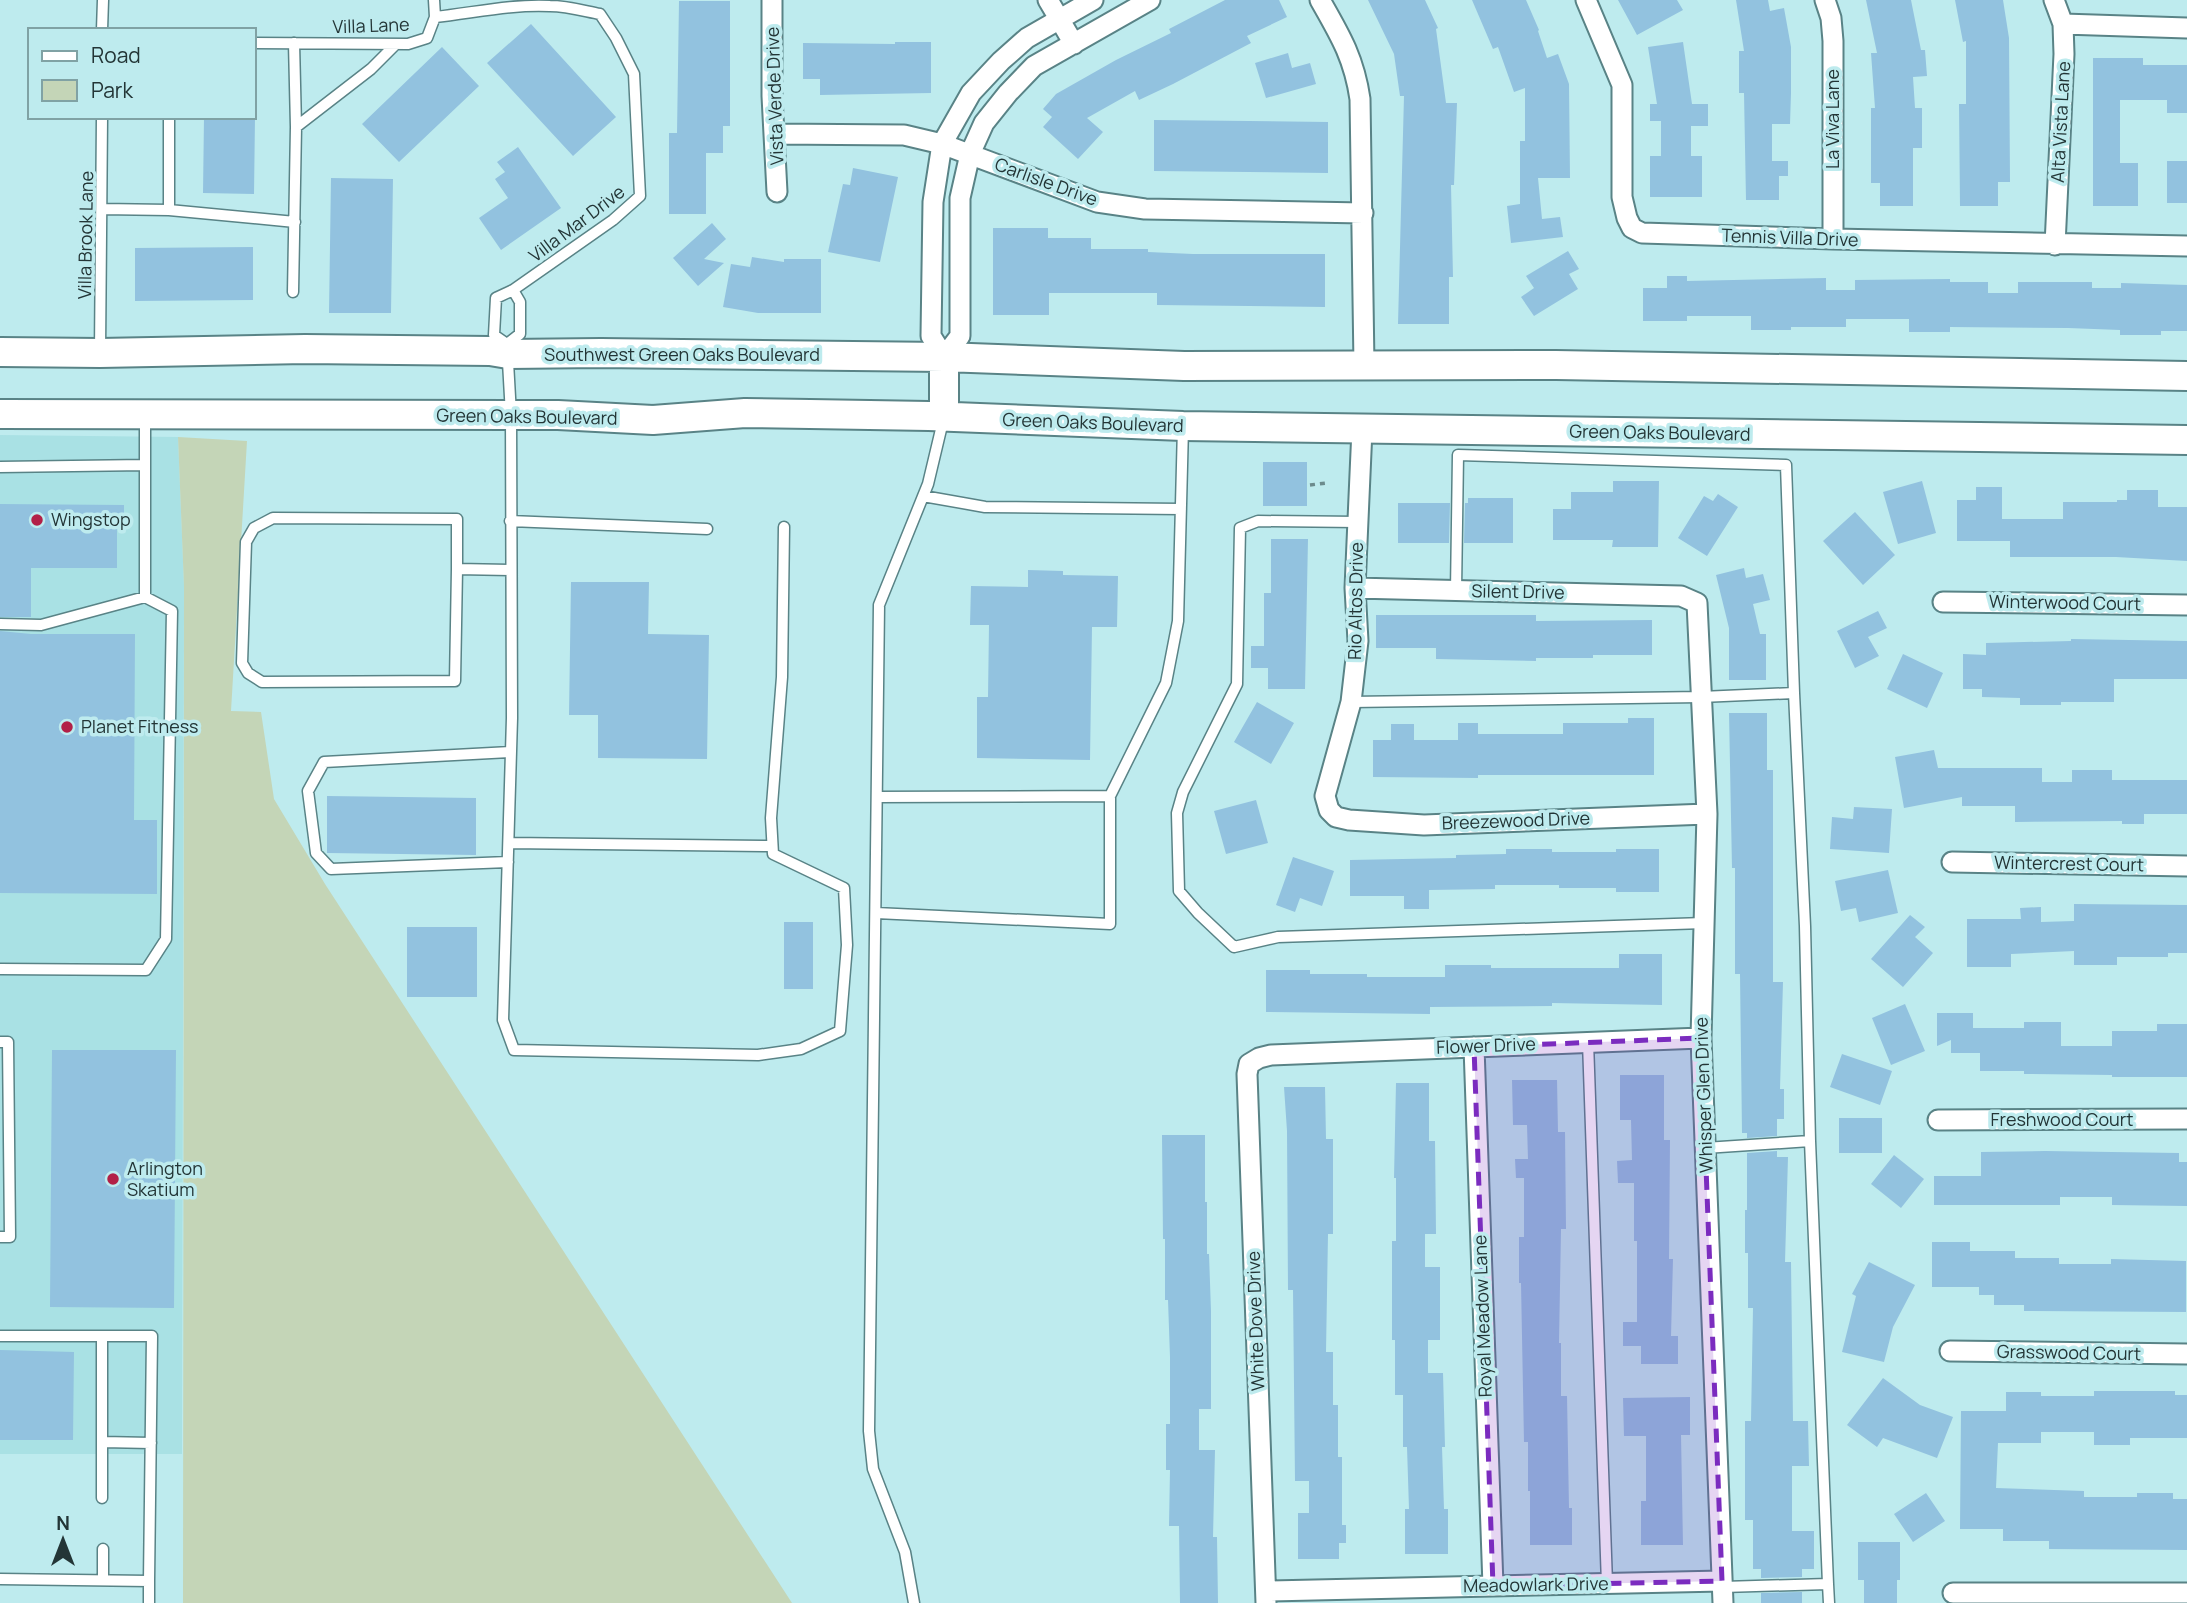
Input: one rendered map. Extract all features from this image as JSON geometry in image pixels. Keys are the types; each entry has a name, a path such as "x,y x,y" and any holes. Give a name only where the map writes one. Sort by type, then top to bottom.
{"main road":[{"name":"Southwest Green Oaks Boulevard","path":"0,352 507,349 601,353 944,357 1184,366 1364,365"},
{"path":"944,357 944,417"},
{"path":"1364,365 1556,365 2187,376"},
{"name":"Green Oaks Boulevard","path":"0,414 558,415 653,420 745,413 1183,426 2187,440"}],"street":[{"name":"Vista Verde Drive","path":"772,0 772,96 777,192"},
{"path":"1048,0 1074,44"},
{"path":"1096,29 1085,2 1027,38 1000,61 971,93 942,144 933,202 931,336 944,357 960,336 960,198 970,154 984,123 1034,66 1150,0"},
{"path":"1320,0 1348,48 1360,99 1364,365"},
{"name":"Tennis Villa Drive","path":"1586,0 1622,85 1622,197 1632,228 1642,233 2187,246"},
{"name":"La Viva Lane","path":"1825,0 1832,18 1833,40 1833,239"},
{"name":"Alta Vista Lane","path":"2054,0 2063,24 2064,54 2055,244"},
{"path":"2063,24 2187,28"},
{"name":"Carlisle Drive","path":"775,134 904,135 942,144 1097,202 1145,209 1363,213"},
{"name":"Rio Altos Drive","path":"1329,810 1325,796 1351,702 1358,641 1355,588 1362,429"},
{"name":"Silent Drive","path":"1355,588 1681,596"},
{"name":"Whisper Glen Drive","path":"1681,596 1697,603 1707,814 1701,1038 1723,1590"},
{"name":"Winterwood Court","path":"1943,602 2187,604"},
{"name":"Breezewood Drive","path":"1329,810 1336,817 1349,820 1424,825 1707,814"},
{"name":"Wintercrest Court","path":"1952,862 2187,866"},
{"name":"Flower Drive","path":"1271,1055 1701,1038"},
{"name":"Royal Meadow Lane","path":"1474,1047 1493,1586"},
{"name":"White Dove Drive","path":"1266,1597 1247,1074 1249,1064 1271,1055"},
{"name":"Freshwood Court","path":"1938,1120 2187,1119"},
{"name":"Grasswood Court","path":"1950,1351 2187,1354"},
{"name":"Meadowlark Drive","path":"1266,1597 1493,1586 1606,1584 1723,1590"},
{"path":"1953,1593 2187,1593"}],"lane":[{"path":"102,28 103,0"},
{"path":"434,0 435,17"},
{"name":"Villa Lane","path":"256,43 408,44 427,38 435,17 492,8 551,6 600,14"},
{"name":"Villa Mar Drive","path":"600,14 634,74 640,196 613,220 513,290 496,298 494,335 507,349 511,415 511,752 503,1020 514,1050 758,1055 800,1049 840,1031 847,946 844,888 773,854 772,846"},
{"path":"293,292 296,127 294,43"},
{"path":"296,127 371,69 395,45"},
{"name":"Villa Brook Lane","path":"100,353 102,119"},
{"path":"169,119 169,210"},
{"path":"102,209 169,210 295,222"},
{"name":"Villa Mar Drive","path":"507,349 520,334 520,302 513,290"},
{"path":"145,415 145,597"},
{"path":"914,1603 905,1552 873,1469 869,1431 879,606 923,496 936,456 944,417"},
{"path":"876,913 1110,924 1110,796 1166,683 1178,621 1183,426"},
{"path":"1456,591 1458,455 1786,465 1829,1603"},
{"path":"0,467 145,465"},
{"path":"923,496 985,507 1181,509"},
{"path":"273,519 457,519 457,569 455,681 262,682 248,673 242,663 246,542 254,528 273,519"},
{"path":"510,521 707,529"},
{"path":"1358,522 1258,521 1240,528 1237,684 1183,792 1177,813 1179,891 1191,905 1234,947 1278,937 1704,923"},
{"path":"509,843 772,846 771,818 782,677 784,527"},
{"path":"457,569 510,570"},
{"path":"0,624 41,625 145,597 172,611 166,939 146,970 0,969"},
{"path":"1351,702 1701,697 1794,693"},
{"path":"508,862 331,869 316,853 308,792 324,762 511,752"},
{"path":"877,797 1110,796"},
{"path":"0,1042 8,1042 10,1237 0,1237"},
{"path":"1588,1042 1606,1584"},
{"path":"1705,1148 1810,1141"},
{"path":"0,1336 152,1336 149,1603"},
{"path":"102,1336 102,1497"},
{"path":"103,1442 151,1443"},
{"path":"103,1549 103,1580"},
{"path":"0,1578 149,1581"},
{"path":"1723,1590 1828,1584"}],"path":[{"path":"1310,485 1326,483"}],"highlighted area":[{"path":"1701,1038 1722,1581 1493,1586 1474,1047"}],"shaded area":[{"path":"0,435 178,437 184,586 182,1454 0,1454"}],"green space":[{"path":"178,437 247,441 231,711 261,712 274,799 325,884 792,1603 183,1603 184,587"}],"building":[{"path":"1225,0 1279,0 1287,17 1247,36 1251,43 1173,84 1139,100 1135,91 1087,118 1103,132 1078,159 1043,127 1052,117 1043,109 1056,94 1171,33 1169,29"},
{"path":"1368,0 1425,0 1438,28 1446,103 1457,103 1454,185 1451,185 1453,277 1449,277 1449,324 1398,324 1404,96 1400,96 1394,54"},
{"path":"1472,0 1526,0 1547,58 1558,54 1569,84 1570,178 1538,178 1542,219 1560,217 1563,237 1511,243 1507,206 1520,204 1520,141 1525,141 1525,88 1514,92 1498,47 1493,49"},
{"path":"1618,0 1677,0 1683,10 1637,35"},
{"path":"1736,0 1768,0 1770,11 1784,8 1791,47 1791,93 1790,124 1772,124 1772,161 1788,161 1788,176 1779,176 1779,200 1746,200 1744,93 1739,93 1739,51 1744,51"},
{"path":"1866,0 1911,0 1921,50 1925,50 1927,76 1913,77 1915,108 1922,108 1922,148 1913,148 1913,206 1880,206 1880,183 1871,183 1871,108 1875,108 1871,53 1877,53"},
{"path":"1955,0 2003,0 2009,38 2010,182 1998,182 1998,206 1960,206 1959,104 1966,104 1966,41 1963,42"},
{"path":"679,1 730,1 730,126 723,126 723,153 706,153 706,214 669,214 669,133 677,133"},
{"path":"531,24 616,117 573,156 487,63"},
{"path":"931,42 931,93 820,95 820,79 803,79 803,43"},
{"path":"1683,42 1692,104 1708,104 1708,126 1691,126 1691,156 1702,156 1702,197 1650,197 1650,156 1661,156 1661,121 1650,121 1650,104 1657,104 1648,47"},
{"path":"442,47 479,86 399,162 362,124"},
{"path":"1288,53 1292,68 1310,63 1316,84 1266,98 1255,63"},
{"path":"2093,58 2143,58 2143,65 2187,65 2187,113 2167,113 2167,100 2120,100 2120,163 2138,163 2138,206 2093,206"},
{"path":"204,119 255,119 254,194 203,193"},
{"path":"1154,120 1328,122 1328,173 1154,171"},
{"path":"518,147 561,208 501,250 479,218 508,198 495,179 505,172 497,162"},
{"path":"2167,161 2187,161 2187,203 2167,203"},
{"path":"853,168 898,177 880,262 828,252 843,184 850,185"},
{"path":"331,178 393,179 391,313 329,313"},
{"path":"712,223 726,239 704,259 724,263 698,286 673,258"},
{"path":"993,228 1048,228 1048,238 1091,238 1091,249 1148,249 1148,252 1193,254 1325,254 1325,307 1157,305 1157,293 1049,293 1049,315 993,315"},
{"path":"253,247 253,300 135,301 135,248"},
{"path":"1568,251 1579,269 1569,274 1578,289 1534,316 1521,297 1534,288 1526,276"},
{"path":"752,257 784,262 784,259 821,259 821,313 758,313 723,307 731,264 750,267"},
{"path":"1667,276 1687,276 1687,281 1826,278 1826,290 1855,290 1855,280 1950,279 1950,282 1988,282 1988,293 2018,293 2018,282 2092,282 2092,288 2121,288 2121,283 2187,285 2187,331 2161,331 2161,335 2120,335 2120,330 1950,327 1950,332 1909,332 1909,319 1846,319 1846,327 1751,330 1751,316 1687,316 1687,321 1643,321 1643,288 1667,288"},
{"path":"1263,462 1307,462 1307,506 1263,506"},
{"path":"1613,481 1659,481 1658,547 1612,547 1613,540 1553,540 1553,509 1571,509 1571,492 1613,492"},
{"path":"1922,481 1936,533 1898,544 1883,492"},
{"path":"1976,487 2002,487 2002,519 2063,519 2063,502 2117,502 2127,500 2127,490 2158,490 2158,507 2187,507 2187,561 2116,557 2010,557 2010,541 1957,541 1957,500 1976,500"},
{"path":"1718,494 1738,507 1707,556 1678,538 1704,496 1713,501"},
{"path":"1468,498 1513,498 1513,543 1464,543 1465,503 1468,503"},
{"path":"1398,503 1450,503 1449,543 1398,543"},
{"path":"0,504 124,505 124,521 117,521 117,568 31,568 31,617 0,617"},
{"path":"1855,512 1895,555 1863,585 1823,541"},
{"path":"1271,539 1308,539 1305,689 1268,689 1268,668 1251,668 1251,646 1264,646 1264,593 1271,593"},
{"path":"1744,568 1746,578 1763,574 1770,600 1753,604 1760,634 1766,634 1766,680 1729,680 1729,628 1716,575"},
{"path":"1028,570 1063,571 1063,575 1118,576 1117,627 1092,627 1090,760 977,758 977,697 988,697 989,625 970,625 971,586 1028,587"},
{"path":"571,582 649,582 648,634 709,635 707,759 598,758 598,715 569,715"},
{"path":"1878,611 1887,628 1868,637 1879,656 1855,668 1837,631"},
{"path":"1376,615 1536,615 1536,621 1652,620 1652,655 1593,655 1593,658 1536,658 1536,661 1436,659 1436,648 1376,648"},
{"name":"Planet Fitness","path":"0,631 31,634 135,634 134,820 157,820 157,894 0,893"},
{"path":"2071,639 2187,641 2187,679 2114,679 2114,702 2061,702 2061,705 2020,705 2020,698 1982,697 1982,689 1963,689 1963,654 1986,655 1986,643"},
{"path":"1903,654 1943,673 1927,708 1887,689"},
{"path":"1257,702 1294,723 1271,764 1234,742"},
{"path":"1729,713 1767,713 1767,770 1773,770 1773,982 1783,982 1780,1089 1784,1089 1784,1119 1777,1119 1777,1136 1747,1138 1747,1133 1742,1133 1740,974 1735,974 1735,868 1732,868"},
{"path":"1628,718 1654,718 1654,775 1373,777 1373,740 1391,740 1391,724 1414,724 1414,740 1458,740 1458,723 1478,723 1478,734 1563,734 1563,723 1628,723"},
{"path":"1934,750 1938,768 2042,768 2042,782 2072,782 2072,770 2112,770 2112,780 2187,780 2187,814 2144,814 2144,824 2122,824 2122,821 2015,822 2015,806 1962,806 1962,797 1904,808 1895,757"},
{"path":"327,796 476,798 476,855 327,853"},
{"path":"1256,800 1268,843 1226,854 1214,811"},
{"path":"1854,807 1892,809 1889,853 1830,849 1832,817 1853,819"},
{"path":"1506,849 1616,852 1616,849 1659,849 1659,892 1616,892 1616,888 1559,888 1559,885 1495,885 1495,889 1429,890 1429,909 1404,909 1404,896 1350,896 1350,860 1456,858 1456,855 1506,854"},
{"path":"1293,857 1334,871 1322,906 1300,898 1295,912 1276,905"},
{"path":"1888,870 1898,913 1859,922 1856,908 1841,911 1835,881"},
{"path":"2074,904 2187,905 2187,953 2168,953 2168,957 2117,957 2117,965 2074,965 2074,951 2011,954 2011,967 1967,967 1967,919 2021,919 2020,908 2041,907 2041,922 2074,921"},
{"path":"1910,915 1925,927 1915,937 1933,953 1903,987 1871,959"},
{"path":"784,922 813,922 813,989 784,989"},
{"path":"407,927 477,927 477,997 407,997"},
{"path":"1619,954 1662,954 1662,1005 1552,1003 1552,1006 1430,1007 1430,1014 1266,1012 1266,970 1310,970 1310,974 1367,974 1367,977 1445,977 1445,965 1491,965 1491,968 1619,968"},
{"path":"1905,1004 1925,1051 1891,1065 1872,1018"},
{"path":"1937,1013 1973,1013 1973,1028 2024,1028 2024,1022 2061,1022 2061,1046 2112,1046 2112,1031 2157,1031 2157,1024 2187,1024 2187,1077 2112,1077 1980,1071 1980,1053 1951,1053 1951,1040 1937,1046"},
{"name":"Arlington Skatium","path":"52,1050 176,1050 174,1308 50,1307"},
{"path":"1842,1054 1892,1071 1880,1105 1830,1087"},
{"path":"1620,1075 1664,1075 1664,1140 1670,1140 1669,1259 1673,1259 1671,1336 1678,1336 1678,1364 1641,1364 1641,1346 1623,1346 1623,1322 1637,1322 1637,1241 1634,1241 1634,1183 1618,1183 1617,1161 1632,1160 1631,1120 1620,1120"},
{"path":"1512,1080 1557,1080 1558,1132 1565,1132 1566,1229 1561,1229 1559,1343 1561,1396 1567,1396 1572,1545 1530,1545 1528,1442 1524,1442 1519,1283 1519,1237 1524,1237 1524,1178 1516,1178 1515,1159 1528,1159 1527,1125 1513,1125"},
{"path":"1396,1083 1429,1083 1429,1141 1435,1141 1436,1234 1425,1234 1425,1267 1440,1267 1440,1340 1428,1340 1428,1373 1443,1373 1445,1447 1442,1447 1444,1509 1448,1509 1448,1554 1405,1554 1405,1509 1409,1509 1407,1447 1403,1447 1403,1395 1395,1395 1395,1340 1392,1340 1392,1241 1396,1241"},
{"path":"1284,1087 1325,1087 1326,1139 1333,1139 1333,1234 1328,1234 1326,1352 1333,1352 1333,1405 1338,1405 1338,1457 1342,1457 1342,1525 1346,1525 1346,1543 1339,1543 1339,1559 1298,1559 1298,1513 1309,1513 1309,1481 1295,1481 1293,1290 1288,1290 1287,1131"},
{"path":"1839,1118 1882,1118 1882,1153 1839,1153"},
{"path":"1162,1135 1205,1135 1205,1202 1211,1311 1211,1409 1199,1409 1199,1450 1215,1450 1213,1537 1217,1537 1218,1603 1180,1603 1179,1526 1169,1526 1170,1470 1166,1470 1166,1424 1170,1424 1170,1357 1168,1300 1165,1300"},
{"path":"1777,1151 1777,1157 1788,1157 1785,1262 1791,1262 1793,1421 1808,1421 1809,1466 1792,1466 1792,1531 1814,1531 1814,1569 1802,1569 1802,1577 1761,1578 1761,1569 1753,1569 1753,1520 1745,1520 1745,1421 1751,1421 1753,1308 1748,1308 1748,1253 1745,1253 1747,1153"},
{"path":"1981,1152 2179,1153 2179,1162 2187,1162 2187,1206 2112,1205 2112,1197 2060,1197 2060,1205 1934,1205 1934,1176 1981,1176"},
{"path":"1894,1155 1924,1179 1901,1208 1871,1184"},
{"path":"1932,1242 1970,1242 1970,1251 2015,1251 2015,1258 2059,1258 2059,1264 2111,1264 2111,1259 2186,1261 2186,1312 2024,1311 2024,1305 1994,1305 1994,1295 1979,1295 1979,1287 1932,1287"},
{"path":"1869,1262 1915,1285 1893,1327 1884,1362 1842,1352 1856,1296 1852,1294"},
{"path":"0,1350 74,1352 73,1440 0,1440"},
{"path":"1883,1378 1920,1405 1953,1417 1937,1458 1883,1438 1877,1447 1847,1425"},
{"path":"2094,1391 2175,1391 2175,1395 2187,1395 2187,1438 2130,1438 2130,1445 2094,1445 2094,1432 2041,1432 2041,1443 1998,1443 1996,1488 2084,1491 2084,1497 2137,1497 2137,1493 2173,1493 2173,1499 2187,1499 2187,1550 2049,1549 2049,1541 2003,1541 2003,1529 1960,1529 1961,1411 2006,1411 2006,1392 2041,1392 2041,1396 2094,1396"},
{"path":"1690,1397 1690,1435 1681,1435 1683,1545 1641,1545 1641,1501 1646,1501 1646,1436 1624,1436 1623,1398"},
{"path":"1926,1493 1945,1521 1913,1542 1894,1514"},
{"path":"1858,1542 1900,1542 1897,1603 1864,1603 1864,1580 1858,1580"},
{"path":"1802,1592 1802,1603 1761,1603 1761,1593"}],"place":[{"name":"Wingstop","path":"37,520"},
{"name":"Planet Fitness","path":"67,727"},
{"name":"Arlington Skatium","path":"113,1179"}]}
